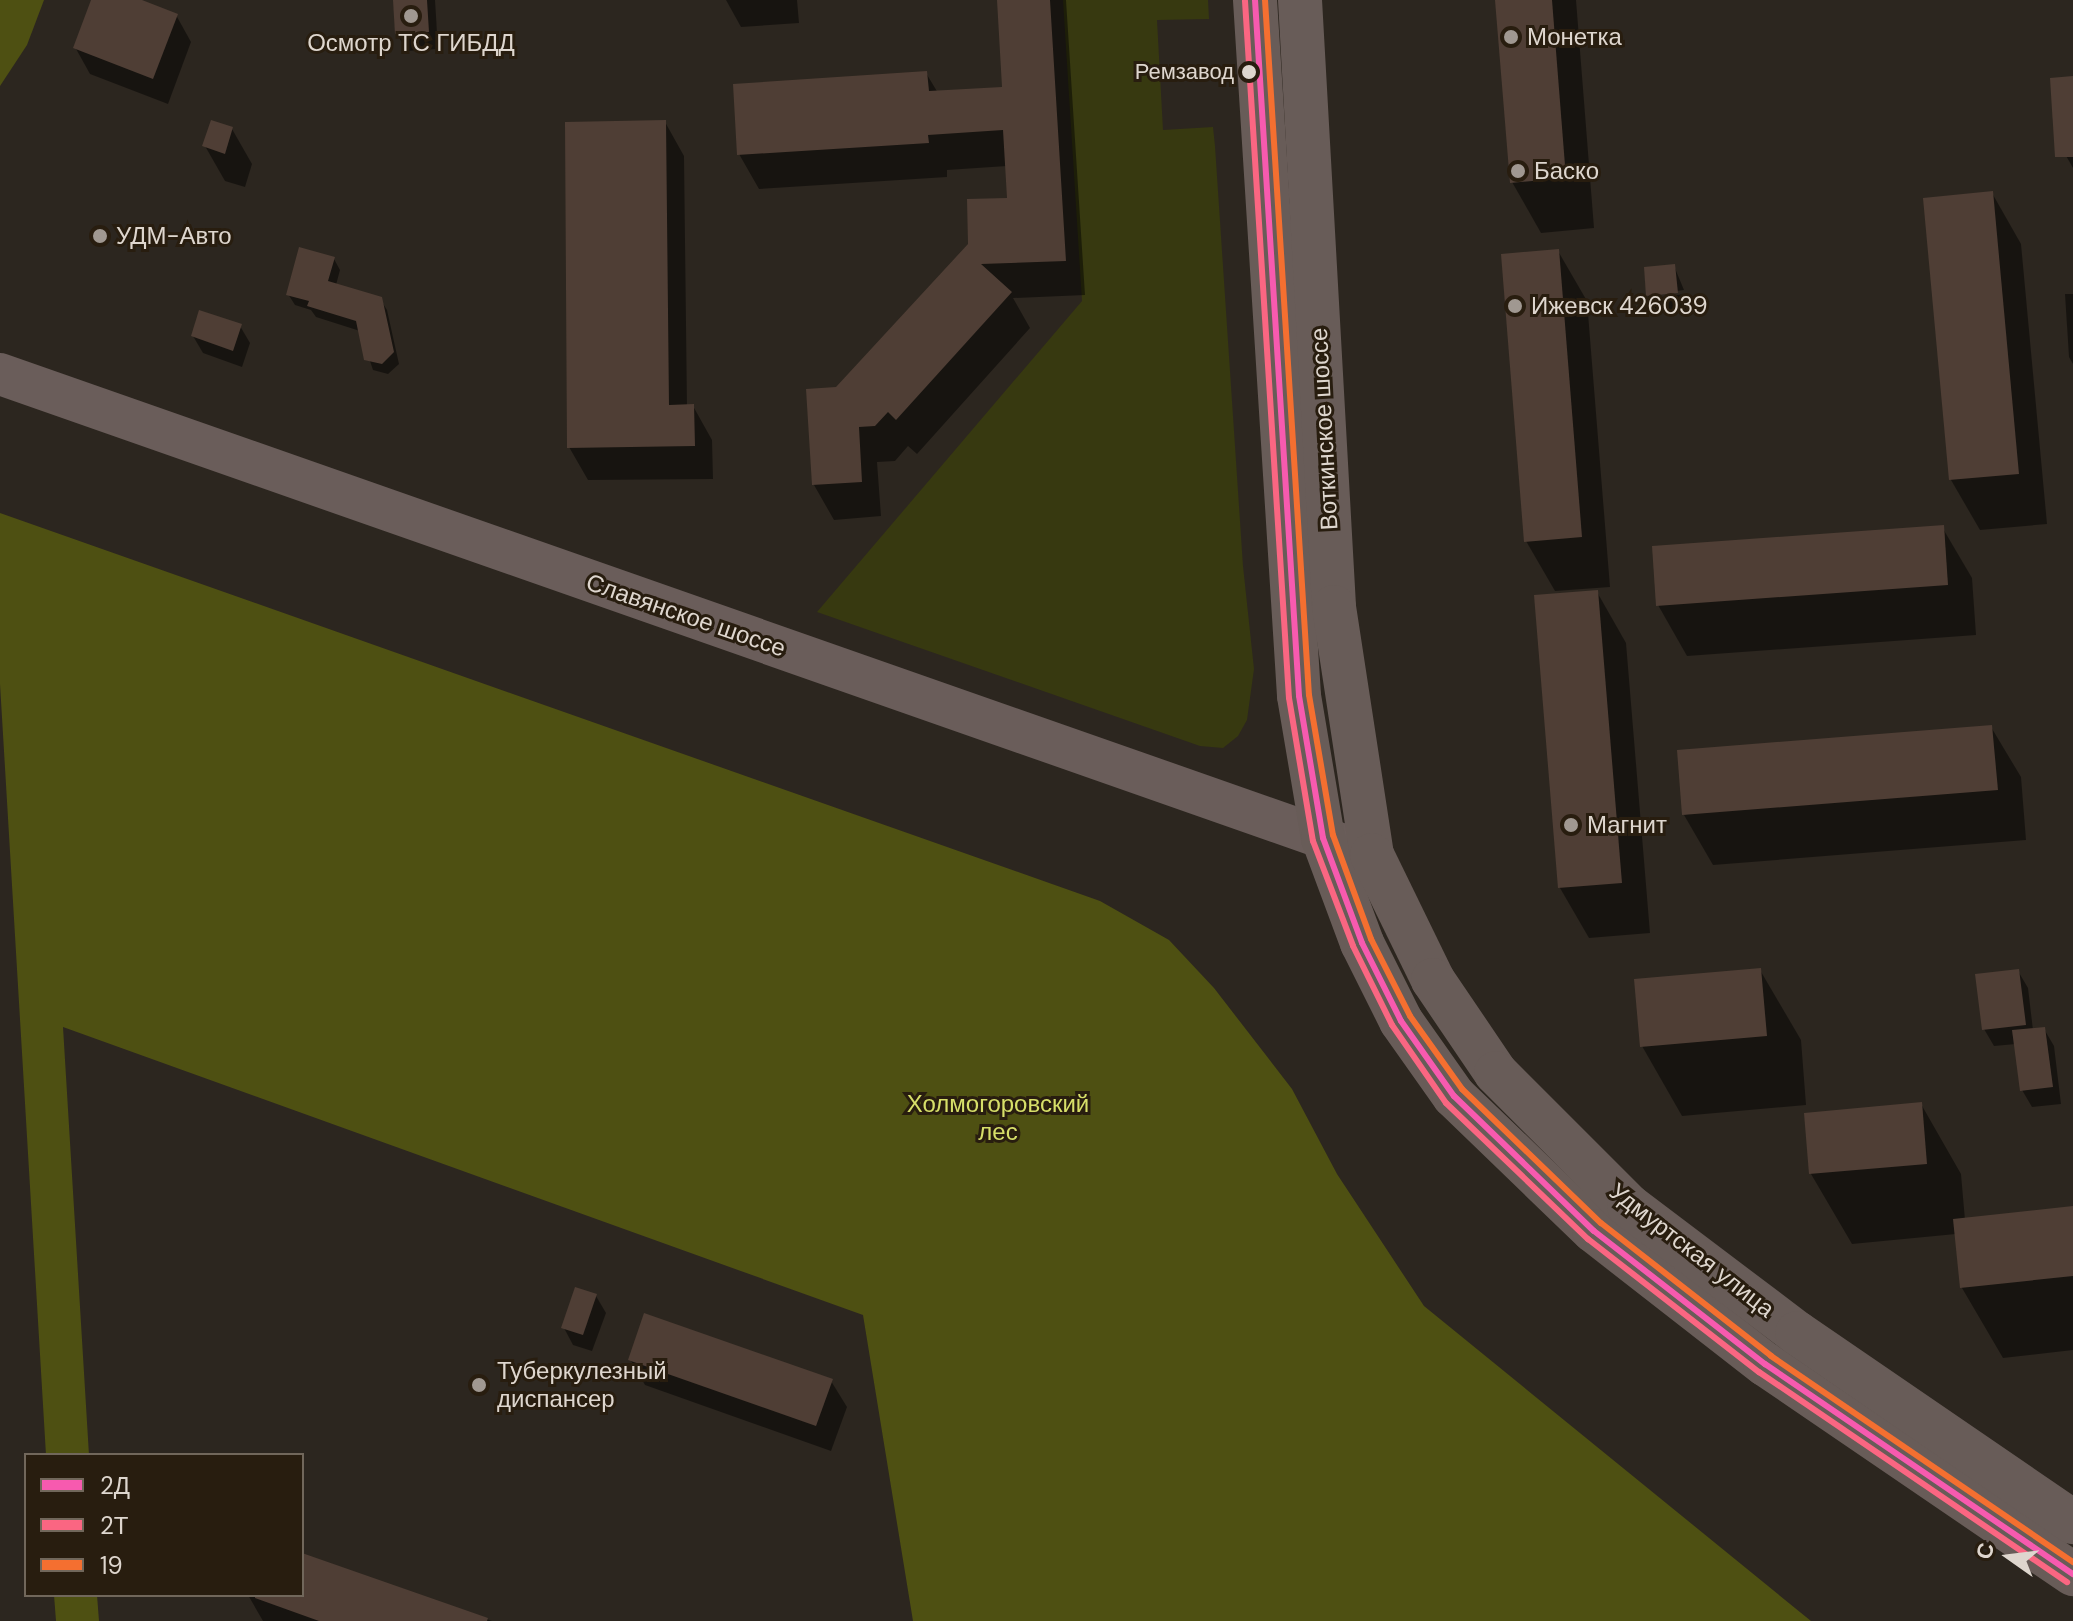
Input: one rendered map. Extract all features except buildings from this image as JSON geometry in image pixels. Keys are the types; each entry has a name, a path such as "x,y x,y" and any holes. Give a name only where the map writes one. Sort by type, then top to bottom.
{"main road":[{"name":"Воткинское шоссе","path":"1255,0 1299,696 1323,838"},
{"name":"Воткинское шоссе","path":"1300,0 1334,607 1372,855"},
{"name":"Славянское шоссе","path":"0,374 1372,855"},
{"name":"Удмуртская улица","path":"1323,838 1362,943 1401,1021 1454,1096 1594,1231 1740,1345 2073,1574"},
{"name":"Удмуртская улица","path":"1372,855 1433,980 1496,1073 1629,1206 1797,1333 2073,1522"}],"shaded area":[{"path":"1063,0 1208,0 1209,19 1157,20 1163,130 1213,127 1215,146 1243,566 1254,669 1247,720 1238,736 1223,748 1200,746 817,612 1082,301"}],"green space":[{"path":"0,0 44,0 27,45 0,86"},
{"name":"Холмогоровский лес","path":"0,513 1100,901 1169,940 1214,988 1292,1089 1337,1174 1424,1306 1811,1621 913,1621 863,1315 63,1027 89,1453 46,1453 0,684"},
{"path":"54,1597 97,1597 99,1621 56,1621"}],"transit line":[{"name":"2Д","path":"1255,0 1299,696 1323,838 1362,943 1401,1021 1454,1096 1594,1231 1765,1364 2073,1574"},
{"name":"19","path":"1265,0 1309,695 1333,835 1371,939 1410,1016 1462,1089 1601,1223 1771,1356 2073,1562"},
{"name":"2Т","path":"1245,1 1289,698 1313,841 1353,946 1392,1025 1446,1103 1588,1239 1759,1372 2067,1582"}],"place":[{"name":"Осмотр ТС ГИБДД","path":"411,16"},
{"name":"Монетка","path":"1511,37"},
{"name":"Ремзавод","path":"1249,72"},
{"name":"Баско","path":"1518,171"},
{"name":"УДМ-Авто","path":"100,236"},
{"name":"Ижевск 426039","path":"1515,306"},
{"name":"Магнит","path":"1571,825"},
{"name":"Туберкулезный диспансер","path":"479,1385"}]}
